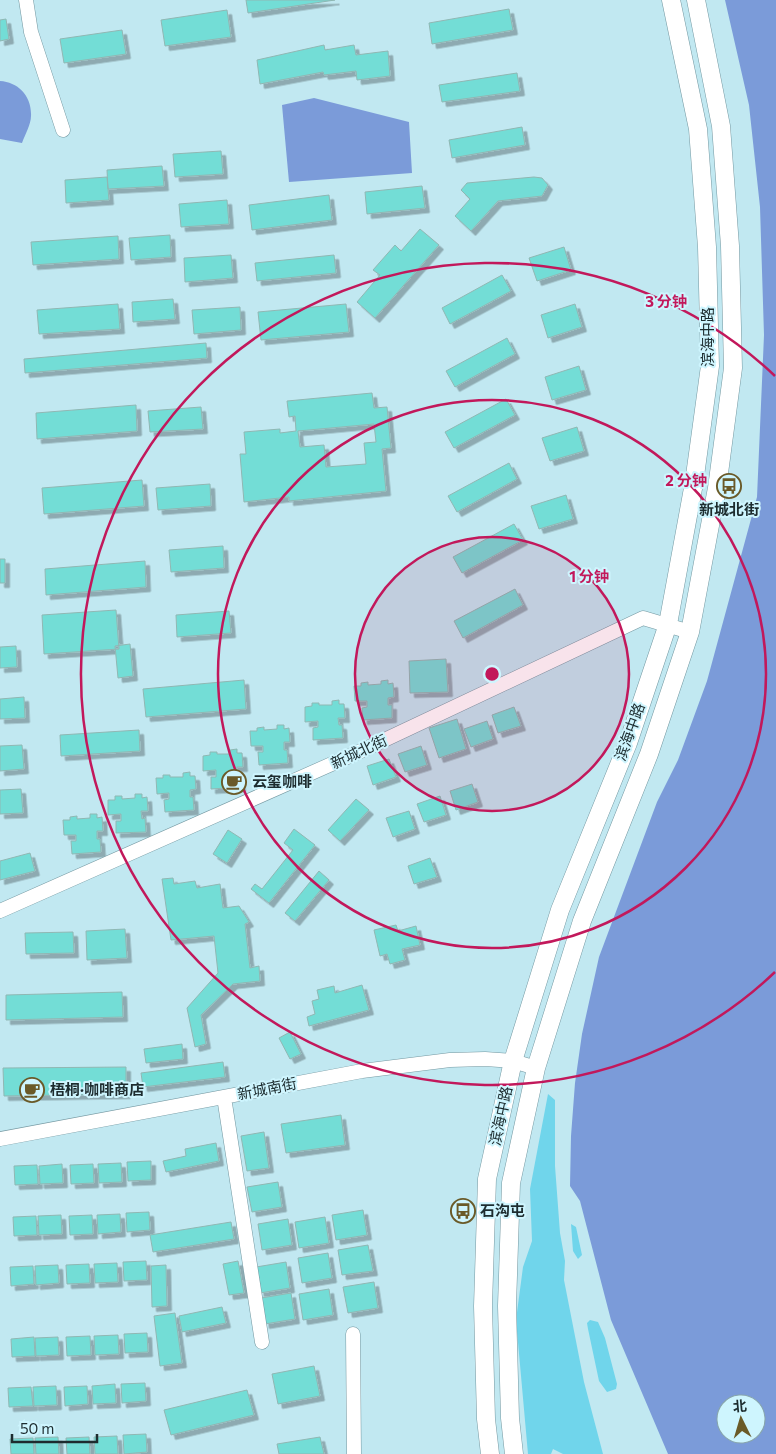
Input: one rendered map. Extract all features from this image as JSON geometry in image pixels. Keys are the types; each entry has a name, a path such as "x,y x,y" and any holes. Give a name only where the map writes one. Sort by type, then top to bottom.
{"main road":[{"name":"滨海中路","path":"490,1454 486,1419 483,1306 488,1179 513,1061 560,910 628,743 668,624 694,483 710,366 707,247 698,129 671,0"},
{"name":"滨海中路","path":"514,1454 510,1418 507,1306 511,1183 536,1068 582,920 649,754 690,632 717,488 734,368 730,246 721,126 696,0"}],"street":[{"path":"26,0 31,32 63,130"},
{"name":"新城北街","path":"0,911 361,752 643,618 690,632"},
{"name":"新城南街","path":"0,1140 362,1071 450,1060 513,1061 536,1068"},
{"path":"224,1097 262,1342"},
{"path":"353,1334 354,1454"}],"shaded area":[{"path":"725,0 776,0 776,1454 668,1454 611,1320 580,1201 570,1186 571,1136 575,1083 582,1034 599,957 657,802 678,760 707,681 757,497 764,335 760,207 749,105"},
{"path":"0,81 18,87 23,91 29,102 31,119 22,143 0,139"},
{"path":"314,98 409,122 412,173 289,182 282,105"},
{"path":"548,1094 555,1100 555,1166 560,1233 565,1261 564,1280 584,1382 603,1454 563,1454 553,1449 551,1454 528,1454 516,1320 523,1267 532,1241 530,1189"},
{"path":"571,1224 576,1227 582,1255 578,1259 573,1251"},
{"path":"590,1320 598,1322 605,1338 617,1384 616,1389 607,1392 599,1381 587,1323"}],"building":[{"path":"246,0 335,0 248,13"},
{"path":"509,9 513,30 432,44 429,23"},
{"path":"227,10 231,37 165,46 161,20"},
{"path":"6,19 9,39 0,41 0,20"},
{"path":"122,30 126,54 64,63 60,39"},
{"path":"324,45 325,50 354,45 356,55 388,51 390,76 357,80 356,71 324,75 323,72 260,84 257,60"},
{"path":"517,73 520,91 442,102 439,85"},
{"path":"522,127 525,145 452,158 449,140"},
{"path":"221,151 223,174 175,177 173,154"},
{"path":"162,166 164,186 108,189 107,170"},
{"path":"107,177 109,200 66,203 65,180"},
{"path":"534,177 542,178 548,185 542,196 498,201 471,231 455,216 470,199 461,190 467,183"},
{"path":"422,186 425,208 367,214 365,192"},
{"path":"329,195 332,220 252,230 249,205"},
{"path":"227,200 229,224 181,227 179,204"},
{"path":"420,229 439,245 375,318 357,302 380,275 373,270 395,245 401,251"},
{"path":"170,235 171,257 131,260 129,238"},
{"path":"118,236 119,259 33,265 31,242"},
{"path":"564,247 571,270 537,281 529,258"},
{"path":"231,255 233,278 185,282 184,258"},
{"path":"334,255 336,273 257,281 255,263"},
{"path":"502,275 511,291 450,324 442,308"},
{"path":"173,299 175,319 133,322 132,302"},
{"path":"118,304 120,329 39,334 37,310"},
{"path":"346,304 349,332 261,340 258,312"},
{"path":"575,304 582,327 548,338 541,315"},
{"path":"240,307 241,330 194,334 192,310"},
{"path":"507,338 515,354 455,387 446,371"},
{"path":"206,343 207,358 25,373 24,359"},
{"path":"579,366 586,390 552,400 545,377"},
{"path":"372,393 374,408 387,407 391,448 382,449 386,491 289,501 289,497 244,502 240,454 246,454 244,432 280,429 280,433 296,431 295,416 289,417 287,401","holes":["374,424 376,442 364,443 366,464 326,467 324,445 300,447 298,431"]},
{"path":"506,399 515,415 454,448 445,432"},
{"path":"136,405 137,431 37,439 36,413"},
{"path":"201,407 203,429 150,432 148,411"},
{"path":"577,427 584,451 550,461 542,438"},
{"path":"509,463 517,479 457,512 448,496"},
{"path":"142,480 144,506 44,514 42,488"},
{"path":"210,484 211,506 158,510 156,488"},
{"path":"566,495 573,519 539,529 531,506"},
{"path":"514,524 523,540 462,573 453,557"},
{"path":"223,546 224,568 171,572 169,550"},
{"path":"0,559 5,559 5,583 0,583"},
{"path":"145,561 146,587 46,595 45,569"},
{"path":"515,589 523,605 463,638 454,621"},
{"path":"116,610 119,649 44,654 42,615"},
{"path":"229,611 231,633 177,637 176,615"},
{"path":"130,644 133,676 118,678 115,646"},
{"path":"16,646 17,667 0,668 0,647"},
{"path":"446,659 448,692 410,693 409,661"},
{"path":"244,680 246,709 146,717 143,689"},
{"path":"388,680 388,684 393,683 394,697 388,698 388,705 392,705 392,718 363,720 362,708 367,707 367,701 355,701 354,686 361,686 361,683 368,682 368,685 381,684 381,681"},
{"path":"24,697 25,718 0,719 0,699"},
{"path":"339,700 339,704 344,704 345,718 338,718 339,725 342,725 343,738 313,740 313,728 318,727 318,721 305,722 305,707 312,706 312,703 332,705 332,701"},
{"path":"514,707 521,726 498,733 492,715"},
{"path":"457,719 466,749 439,758 429,728"},
{"path":"487,721 493,739 471,747 464,729"},
{"path":"277,725 284,725 284,729 289,728 290,742 284,742 288,763 259,765 258,752 263,752 263,746 251,746 250,731 257,731 257,728 264,727 264,730 277,729"},
{"path":"139,730 140,751 61,756 60,735"},
{"path":"22,745 24,769 0,771 0,746"},
{"path":"421,746 427,765 405,772 398,754"},
{"path":"237,749 237,753 242,753 243,767 237,767 237,774 240,774 241,787 211,789 211,777 216,777 216,770 203,771 203,756 210,755 210,752 230,754 230,750"},
{"path":"389,759 396,777 373,785 367,766"},
{"path":"190,772 190,776 195,776 196,789 190,790 190,797 193,797 194,810 165,812 164,800 169,799 169,793 157,794 156,778 163,778 163,775 183,777 183,773"},
{"path":"472,784 478,802 456,810 450,791"},
{"path":"21,789 23,813 0,814 0,790"},
{"path":"135,794 142,794 142,798 147,797 148,811 141,811 142,819 145,818 146,832 116,833 116,821 121,821 121,814 108,815 108,800 115,800 115,796 122,796 122,799 135,798"},
{"path":"440,796 446,815 424,822 417,804"},
{"path":"356,799 369,810 340,841 328,830"},
{"path":"409,811 415,829 393,837 386,818"},
{"path":"90,814 97,814 97,818 102,817 103,831 97,831 101,852 72,854 71,841 76,841 76,835 64,835 63,820 70,820 70,817 77,816 77,819 90,818"},
{"path":"294,829 315,845 269,903 251,889 255,884 262,889 293,850 284,843"},
{"path":"228,830 242,839 227,863 213,854"},
{"path":"30,853 35,871 0,880 0,861"},
{"path":"430,858 437,877 414,884 408,866"},
{"path":"319,871 329,880 295,921 285,913"},
{"path":"173,878 174,884 195,881 197,888 220,884 223,908 239,906 249,922 245,924 250,968 259,966 260,981 233,984 201,1015 206,1044 195,1047 187,1008 218,973 214,936 171,940 162,879"},
{"path":"396,925 398,931 416,926 420,945 402,949 405,960 390,964 387,954 380,956 374,930"},
{"path":"125,929 127,958 87,960 86,931"},
{"path":"73,932 74,953 26,954 25,933"},
{"path":"362,985 369,1010 309,1026 307,1017 315,1014 312,1001 319,999 317,990 334,986 335,993"},
{"path":"122,992 123,1017 6,1020 6,995"},
{"path":"290,1032 301,1054 290,1059 279,1038"},
{"path":"182,1044 183,1059 146,1063 144,1049"},
{"path":"223,1062 225,1077 143,1087 141,1073"},
{"path":"126,1067 126,1094 4,1096 3,1068"},
{"path":"341,1115 345,1145 286,1153 281,1124"},
{"path":"264,1132 269,1168 247,1171 241,1136"},
{"path":"216,1143 219,1161 166,1172 163,1161 186,1156 185,1149"},
{"path":"151,1161 151,1180 128,1181 127,1162"},
{"path":"121,1163 122,1182 99,1183 98,1164"},
{"path":"62,1164 63,1183 40,1184 39,1166"},
{"path":"93,1164 94,1183 71,1184 70,1165"},
{"path":"37,1165 38,1184 15,1185 14,1166"},
{"path":"278,1182 282,1207 252,1212 247,1187"},
{"path":"363,1210 367,1235 336,1240 332,1215"},
{"path":"149,1212 150,1230 127,1232 126,1213"},
{"path":"120,1214 121,1232 98,1234 97,1215"},
{"path":"61,1215 62,1234 39,1235 38,1216"},
{"path":"92,1215 93,1234 70,1235 69,1216"},
{"path":"36,1216 37,1235 14,1236 13,1217"},
{"path":"325,1217 329,1243 299,1248 295,1222"},
{"path":"288,1219 292,1245 262,1250 258,1224"},
{"path":"231,1222 234,1239 153,1252 150,1235"},
{"path":"368,1245 373,1271 342,1275 338,1250"},
{"path":"328,1253 332,1278 302,1283 298,1258"},
{"path":"146,1261 147,1280 124,1281 123,1262"},
{"path":"238,1261 244,1293 229,1295 223,1264"},
{"path":"286,1262 290,1288 260,1293 256,1267"},
{"path":"117,1263 118,1282 95,1283 94,1264"},
{"path":"89,1264 90,1283 67,1284 66,1265"},
{"path":"58,1265 59,1283 36,1285 35,1266"},
{"path":"166,1265 167,1306 152,1307 151,1266"},
{"path":"33,1266 34,1284 11,1286 10,1267"},
{"path":"374,1282 378,1308 348,1313 343,1287"},
{"path":"329,1289 333,1315 303,1320 299,1294"},
{"path":"291,1293 295,1319 265,1324 261,1298"},
{"path":"222,1307 226,1323 182,1332 179,1316"},
{"path":"175,1313 182,1363 160,1366 154,1316"},
{"path":"147,1333 148,1352 125,1353 124,1334"},
{"path":"118,1335 119,1354 95,1355 94,1336"},
{"path":"90,1336 91,1355 67,1356 66,1337"},
{"path":"34,1337 35,1356 12,1357 11,1339"},
{"path":"58,1337 59,1355 36,1356 35,1338"},
{"path":"314,1366 320,1396 278,1404 272,1374"},
{"path":"145,1383 146,1401 122,1403 121,1384"},
{"path":"115,1384 116,1403 93,1404 92,1386"},
{"path":"56,1386 57,1405 34,1406 33,1387"},
{"path":"87,1386 88,1404 65,1406 64,1387"},
{"path":"31,1387 33,1406 9,1407 8,1388"},
{"path":"247,1390 254,1415 171,1435 164,1410"},
{"path":"146,1434 147,1452 124,1454 123,1435"},
{"path":"117,1436 118,1454 95,1454 94,1437"},
{"path":"58,1437 59,1454 36,1454 35,1438"},
{"path":"89,1437 90,1454 67,1454 66,1438"},
{"path":"320,1437 324,1454 279,1454 277,1444"},
{"path":"33,1438 34,1454 11,1454 10,1439"}],"place":[{"name":"新城北街","path":"729,486"},
{"name":"云玺咖啡","path":"234,782"},
{"name":"梧桐·咖啡商店","path":"32,1090"},
{"name":"石沟屯","path":"463,1211"}]}
